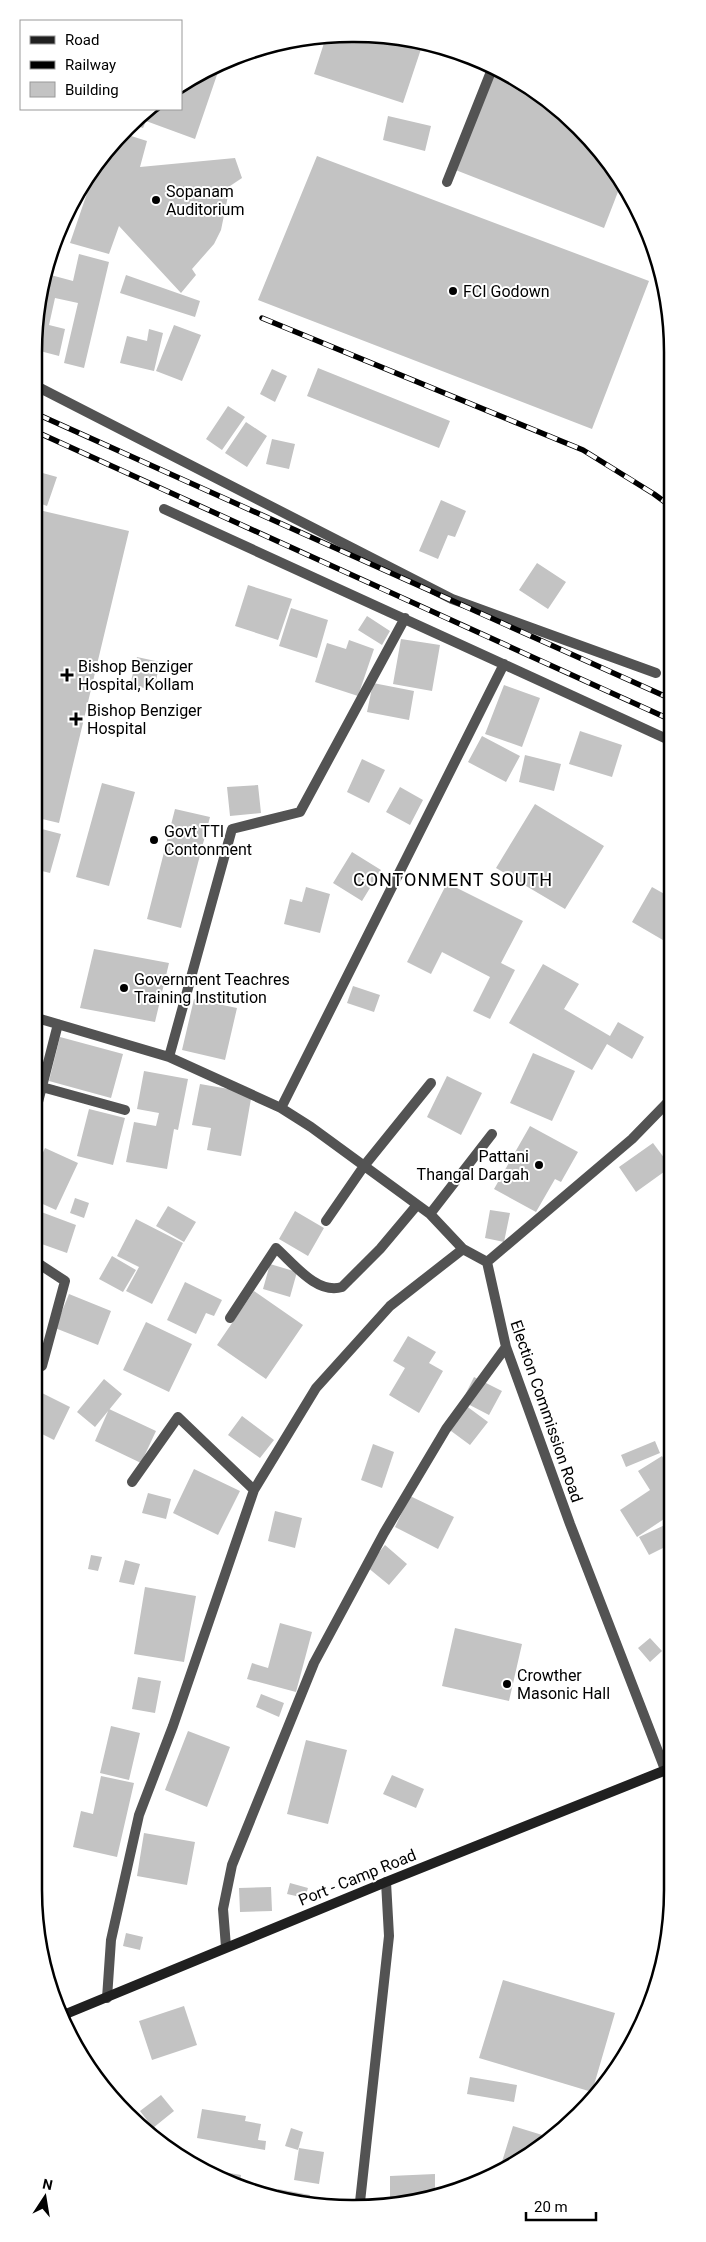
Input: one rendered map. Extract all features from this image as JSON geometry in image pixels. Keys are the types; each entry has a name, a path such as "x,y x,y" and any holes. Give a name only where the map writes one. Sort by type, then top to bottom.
{"main road":[{"name":"Port - Camp Road","path":"69,2013 107,1998 144,1980 664,1772"}],"street":[{"path":"447,182 490,75"},
{"path":"42,389 452,599 656,674"},
{"path":"164,509 664,738"},
{"path":"169,1057 232,828 300,812 405,618"},
{"path":"281,1108 504,664"},
{"path":"42,1019 169,1057 281,1108 311,1126 430,1214 463,1249 487,1262 632,1139 664,1106"},
{"path":"58,1024 42,1087 124,1110"},
{"path":"326,1221 364,1166 431,1082"},
{"path":"430,1214 492,1134"},
{"path":"230,1318 276,1248 324,1288 334,1289 342,1287 380,1250 417,1205"},
{"path":"107,1998 111,1940 139,1815 173,1726 254,1490 316,1388 390,1306 463,1249"},
{"name":"Election Commission Road","path":"487,1262 506,1347 570,1524 664,1766"},
{"path":"42,1266 65,1281 42,1366"},
{"path":"226,1947 223,1909 232,1865 314,1663 384,1533 446,1429 506,1347"},
{"path":"132,1482 178,1417 254,1490"},
{"path":"360,2200 389,1936 386,1882"}],"building":[{"path":"373,43 421,50 403,103 314,74 324,44"},
{"path":"217,74 195,139 147,121 160,110 182,110 182,94"},
{"path":"490,75 526,95 573,133 599,164 618,192 604,228 453,169"},
{"path":"388,116 431,126 425,151 383,140"},
{"name":"Sopanam Auditorium","path":"131,136 147,141 140,167 235,158 242,178 230,186 221,230 214,244 192,269 196,275 181,293 119,226 109,254 70,243 87,193 107,164"},
{"name":"FCI Godown","path":"317,156 649,281 592,429 258,300"},
{"path":"79,254 109,262 84,368 64,363 78,303 55,298 49,325 65,329 59,356 42,352 45,312 52,275 73,281"},
{"path":"126,275 200,301 195,317 120,293"},
{"path":"174,325 201,335 182,381 156,371"},
{"path":"149,329 163,333 154,371 120,363 127,336 147,341"},
{"path":"318,368 450,421 439,448 307,396"},
{"path":"272,369 287,376 275,402 260,394"},
{"path":"228,406 245,417 222,450 206,439"},
{"path":"246,422 267,436 247,467 225,453"},
{"path":"272,439 295,444 289,469 266,464"},
{"path":"42,473 57,477 47,506 42,504"},
{"path":"441,500 466,511 455,537 448,535 438,559 419,551"},
{"name":"Bishop Benziger Hospital, Kollam","path":"42,511 129,531 59,823 42,819"},
{"path":"537,563 566,582 548,609 519,590"},
{"path":"248,585 292,599 278,640 235,626"},
{"path":"291,608 328,620 317,658 279,646"},
{"path":"367,616 390,631 382,645 358,630"},
{"path":"401,639 440,645 432,691 393,684"},
{"path":"349,640 374,649 358,696 315,682 327,643 346,649"},
{"path":"137,657 160,662 154,690 130,685"},
{"path":"373,683 414,691 409,720 367,712"},
{"path":"504,685 540,698 522,747 485,734"},
{"path":"580,731 622,745 612,777 569,764"},
{"path":"482,736 520,756 506,782 468,762"},
{"path":"525,755 561,764 554,791 519,782"},
{"path":"362,759 385,770 369,803 347,792"},
{"path":"102,783 135,792 109,886 76,877"},
{"path":"258,785 261,813 230,816 227,787"},
{"path":"400,787 423,800 410,825 386,812"},
{"path":"535,804 604,846 565,909 496,868"},
{"path":"175,809 210,817 181,928 147,919"},
{"path":"42,829 61,834 50,873 42,871"},
{"path":"352,852 381,870 362,901 333,883"},
{"path":"447,883 523,921 501,963 515,970 490,1019 473,1011 490,977 442,952 431,974 407,962"},
{"path":"306,887 330,894 320,933 284,924 290,899 302,902"},
{"path":"652,887 664,894 664,941 632,922"},
{"name":"Government Teachres Training Institution","path":"94,949 169,963 155,1022 80,1008"},
{"path":"543,964 579,984 564,1009 610,1036 618,1022 644,1037 632,1059 607,1044 592,1070 509,1023"},
{"path":"353,986 380,995 374,1012 347,1003"},
{"path":"194,999 237,1008 225,1060 182,1050"},
{"path":"60,1037 123,1054 111,1098 49,1081"},
{"path":"533,1053 575,1071 552,1121 510,1103"},
{"path":"144,1071 188,1079 178,1130 174,1129 167,1169 126,1162 134,1122 156,1126 159,1113 137,1109"},
{"path":"447,1076 482,1093 461,1135 427,1117"},
{"path":"200,1084 252,1093 241,1156 207,1150 211,1128 192,1125"},
{"path":"89,1109 125,1118 113,1165 77,1156"},
{"name":"Pattani Thangal Dargah","path":"530,1126 578,1152 561,1182 555,1179 536,1212 494,1189"},
{"path":"653,1143 664,1158 664,1172 636,1192 619,1167"},
{"path":"45,1148 78,1163 56,1210 42,1204 42,1155"},
{"path":"75,1198 89,1203 84,1218 70,1213"},
{"path":"168,1206 196,1222 184,1242 156,1226"},
{"path":"490,1210 510,1213 504,1242 485,1238"},
{"path":"295,1211 324,1228 308,1256 279,1239"},
{"path":"42,1212 76,1225 67,1253 42,1244"},
{"path":"136,1219 183,1243 152,1304 126,1291 139,1267 117,1256"},
{"path":"112,1256 136,1270 123,1292 99,1279"},
{"path":"270,1264 297,1272 290,1297 263,1289"},
{"path":"185,1282 222,1300 214,1316 206,1313 196,1334 167,1320"},
{"path":"254,1291 303,1325 266,1379 217,1345"},
{"path":"69,1294 111,1311 98,1345 55,1328"},
{"path":"146,1322 192,1344 169,1392 123,1370"},
{"path":"408,1336 436,1352 429,1363 443,1371 419,1413 389,1395 405,1368 393,1361"},
{"path":"474,1377 502,1391 489,1415 462,1401"},
{"path":"104,1379 122,1394 95,1427 77,1412"},
{"path":"42,1393 70,1407 54,1440 42,1434"},
{"path":"465,1405 488,1422 470,1445 447,1428"},
{"path":"109,1409 156,1431 141,1463 95,1441"},
{"path":"242,1416 274,1440 260,1458 228,1435"},
{"path":"655,1441 660,1453 626,1467 621,1455"},
{"path":"373,1444 394,1452 382,1488 361,1480"},
{"path":"662,1456 664,1459 664,1519 637,1537 620,1510 650,1490 638,1471"},
{"path":"194,1469 240,1491 218,1535 173,1513"},
{"path":"148,1493 171,1499 166,1519 142,1513"},
{"path":"410,1496 454,1517 438,1549 395,1527"},
{"path":"275,1511 302,1518 295,1548 268,1541"},
{"path":"664,1525 664,1548 649,1555 639,1537"},
{"path":"385,1545 407,1564 389,1585 367,1567"},
{"path":"91,1555 102,1557 98,1571 88,1569"},
{"path":"125,1560 140,1564 134,1585 119,1582"},
{"path":"145,1587 196,1596 184,1662 134,1654"},
{"path":"280,1623 312,1632 296,1692 247,1679 252,1663 268,1668"},
{"path":"455,1628 522,1644 509,1701 442,1686"},
{"path":"650,1638 662,1651 650,1662 638,1648"},
{"path":"138,1677 161,1681 155,1713 132,1709"},
{"path":"261,1694 284,1703 279,1717 256,1707"},
{"path":"111,1726 140,1733 129,1780 100,1773"},
{"path":"188,1731 230,1747 207,1807 165,1790"},
{"path":"306,1740 347,1750 328,1824 287,1814"},
{"path":"392,1775 424,1789 416,1808 383,1794"},
{"path":"101,1776 134,1783 117,1857 73,1847 81,1811 93,1814"},
{"path":"144,1833 195,1842 187,1885 137,1876"},
{"path":"290,1883 308,1888 305,1898 287,1894"},
{"path":"271,1887 272,1911 240,1912 239,1888"},
{"path":"126,1933 143,1937 140,1950 123,1946"},
{"path":"503,1980 615,2013 594,2084 588,2091 479,2058"},
{"path":"184,2006 197,2045 152,2060 139,2021"},
{"path":"470,2077 517,2085 514,2102 467,2094"},
{"path":"161,2095 174,2111 154,2127 140,2111"},
{"path":"202,2109 246,2116 245,2121 261,2124 258,2140 266,2141 265,2150 197,2138"},
{"path":"513,2126 542,2135 526,2147 502,2161"},
{"path":"291,2128 303,2132 298,2150 285,2146"},
{"path":"299,2148 324,2152 319,2184 294,2180"},
{"path":"227,2173 241,2175 241,2178"},
{"path":"435,2174 435,2188 414,2194 390,2197 390,2176"},
{"path":"278,2189 310,2195 310,2197"}],"railway":[{"path":"262,318 583,450 664,501"},
{"path":"42,416 664,696"},
{"path":"42,434 664,717"}],"place":[{"name":"Sopanam Auditorium","path":"156,200"},
{"name":"FCI Godown","path":"453,291"},
{"name":"Bishop Benziger Hospital, Kollam","path":"67,675"},
{"name":"Bishop Benziger Hospital","path":"76,719"},
{"name":"Govt TTI Contonment","path":"154,840"},
{"name":"Government Teachres Training Institution","path":"124,988"},
{"name":"Pattani Thangal Dargah","path":"539,1165"},
{"name":"Crowther Masonic Hall","path":"507,1684"}],"district":[{"name":"CONTONMENT SOUTH","path":"453,880"}]}
